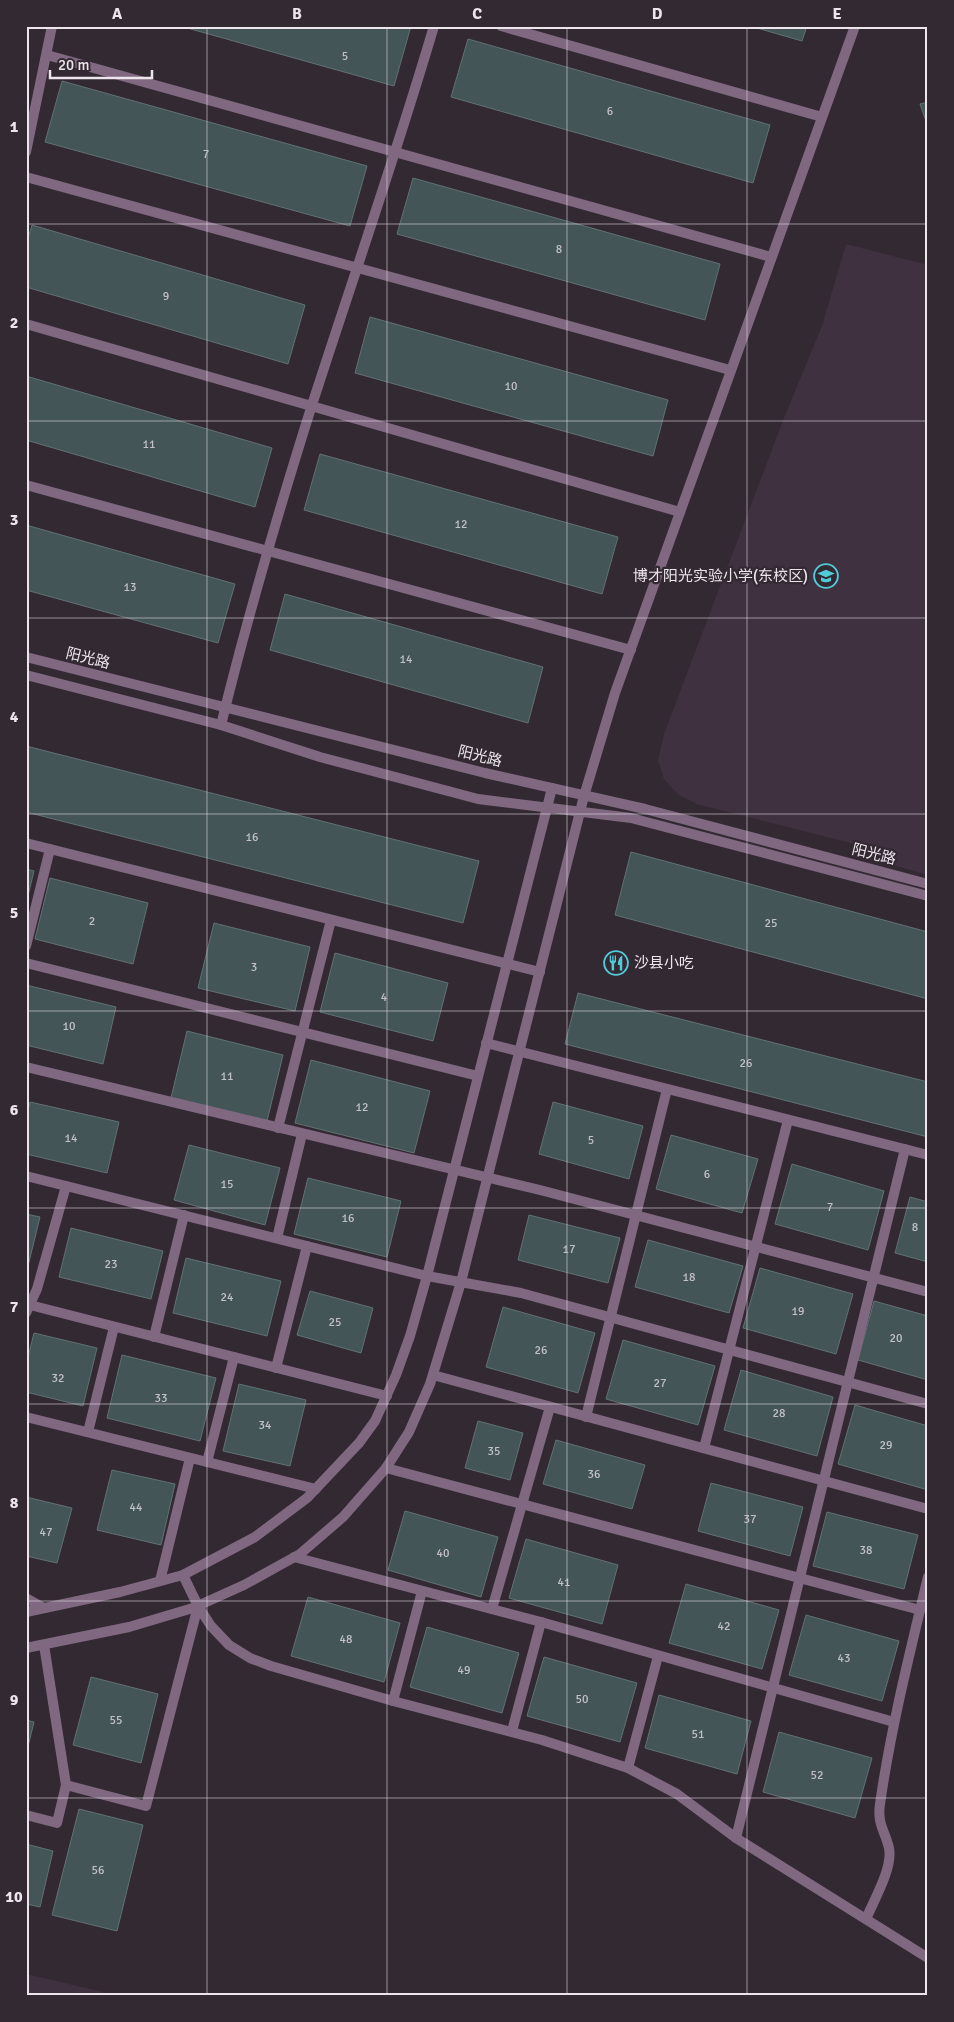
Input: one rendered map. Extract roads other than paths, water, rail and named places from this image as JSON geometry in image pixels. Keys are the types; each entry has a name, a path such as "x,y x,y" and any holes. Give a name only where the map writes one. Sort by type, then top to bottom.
{"street":[{"path":"26,152 52,26"},
{"path":"221,725 268,552 312,406 395,153 434,26"},
{"path":"501,26 822,117"},
{"path":"26,1648 129,1627 198,1606 244,1586 294,1557 343,1517 386,1468 409,1432 433,1375 461,1282 584,796 615,693 855,26"},
{"path":"46,55 771,257"},
{"path":"26,177 730,370"},
{"path":"26,324 680,512"},
{"path":"26,485 631,650"},
{"name":"阳光路","path":"26,657 485,773 646,809 928,884"},
{"name":"阳光路","path":"26,675 221,725 320,757 478,798 631,818 928,896"},
{"path":"26,1612 120,1592 183,1575 255,1537 308,1498 359,1443 375,1421 387,1396 410,1336 427,1276 552,788"},
{"path":"26,843 540,972"},
{"path":"26,946 50,849"},
{"path":"278,1128 331,920"},
{"path":"26,962 478,1076"},
{"path":"486,1044 928,1155"},
{"path":"26,1067 636,1215 928,1292"},
{"path":"586,1417 667,1089"},
{"path":"704,1448 788,1120"},
{"path":"277,1238 302,1134"},
{"path":"736,1838 905,1149"},
{"path":"26,1176 427,1276 521,1293 928,1404"},
{"path":"66,1186 37,1289 27,1307 387,1396"},
{"path":"154,1338 184,1215"},
{"path":"276,1368 307,1246"},
{"path":"88,1432 114,1327"},
{"path":"207,1462 234,1357"},
{"path":"433,1375 928,1509"},
{"path":"492,1609 550,1407"},
{"path":"26,1417 316,1489"},
{"path":"160,1581 190,1458"},
{"path":"386,1468 920,1610"},
{"path":"294,1557 541,1622 894,1722"},
{"path":"183,1575 198,1606 211,1626 229,1645 250,1658 271,1666 393,1700 512,1731 628,1768 677,1794 736,1838 928,1958"},
{"path":"866,1919 890,1862 889,1847 880,1827 879,1807 894,1722 928,1577"},
{"path":"393,1700 422,1591"},
{"path":"26,1598 44,1608"},
{"path":"66,1785 146,1806 198,1606"},
{"path":"512,1731 541,1622"},
{"path":"26,1815 57,1823 66,1785 44,1645"},
{"path":"628,1768 658,1656"}],"place":[{"name":"博才阳光实验小学(东校区)","path":"826,576"},
{"name":"沙县小吃","path":"616,963"}]}
